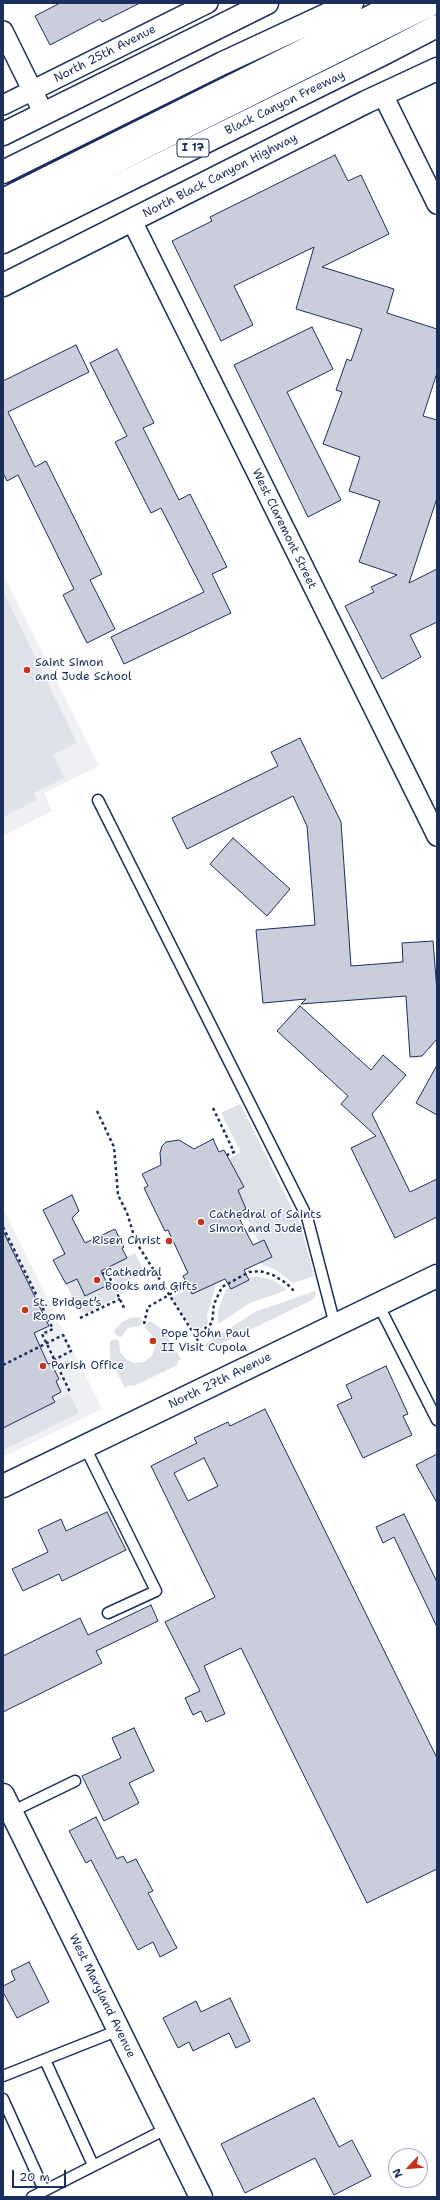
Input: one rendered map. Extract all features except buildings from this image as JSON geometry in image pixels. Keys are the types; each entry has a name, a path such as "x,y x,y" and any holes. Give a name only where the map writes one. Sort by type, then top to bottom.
{"main road":[{"path":"3,134 267,3"},
{"path":"3,172 216,67 352,3"},
{"path":"3,200 398,3"},
{"path":"3,218 434,3"},
{"name":"Black Canyon Freeway","path":"3,242 437,26"},
{"path":"383,54 437,39"},
{"name":"North Black Canyon Highway","path":"3,285 437,69"},
{"name":"North 27th Avenue","path":"3,1486 437,1276"},
{"name":"West Maryland Avenue","path":"7,1804 201,2197"}],"street":[{"name":"North 25th Avenue","path":"3,105 208,3"},
{"path":"3,31 44,114"},
{"path":"383,95 437,204"},
{"name":"West Claremont Street","path":"132,221 437,836"}],"lane":[{"path":"98,800 307,1217 335,1325"},
{"path":"378,1304 437,1420"},
{"path":"85,1447 156,1591 108,1613"},
{"path":"7,1804 75,1781"},
{"path":"3,2076 119,2030"},
{"path":"45,2060 93,2165"},
{"path":"3,2099 44,2190"},
{"path":"32,2197 168,2128"}],"path":[{"path":"213,1108 234,1152 227,1155"},
{"path":"97,1110 114,1147 118,1196 127,1213 136,1242 199,1342"},
{"path":"3,1227 53,1329 42,1334 70,1392"},
{"path":"195,1336 212,1323 214,1304 222,1287 249,1272 260,1271 274,1275 286,1283 295,1292"},
{"path":"102,1274 107,1272 125,1310"},
{"path":"144,1324 148,1307 188,1284"},
{"path":"80,1318 120,1299"},
{"path":"3,1364 63,1335 71,1351 54,1360"}],"shaded area":[{"name":"Saint Simon and Jude School","path":"3,574 99,766 44,793 52,811 3,836"},
{"name":"Saint Simon and Jude School","path":"3,591 77,743 53,755 65,778 34,793 37,800 3,817"},
{"path":"240,1104 301,1226 314,1276 293,1283 276,1270 259,1263 272,1256 264,1240 259,1242 243,1211 246,1209 238,1190 244,1187 229,1159 241,1152 221,1113"},
{"path":"3,1208 102,1409 3,1457"},
{"path":"135,1253 145,1273 120,1284 125,1292 121,1294 108,1267"},
{"path":"256,1276 273,1280 287,1290 250,1303 218,1324 218,1310 226,1290 230,1286"},
{"path":"77,1279 86,1296 110,1284 117,1298 87,1313 79,1311 66,1284"},
{"path":"214,1284 216,1285 207,1315 208,1324 195,1332 172,1297 189,1288 192,1294"},
{"path":"315,1291 316,1295 312,1300 210,1349 204,1345 255,1312"},
{"path":"140,1317 142,1322 140,1326 128,1328 121,1337 116,1335 114,1331 122,1322 130,1318"},
{"path":"151,1321 164,1331 181,1359 178,1361 177,1365 134,1386 131,1385 125,1388 110,1359 110,1341 115,1339 119,1341 120,1352 126,1359 134,1363 144,1362 152,1356 155,1347 152,1335 145,1328 146,1323"},
{"path":"69,1394 79,1413 3,1450 3,1428"}],"place":[{"name":"Saint Simon and Jude School","path":"27,670"},
{"name":"Cathedral of Saints Simon and Jude","path":"201,1222"},
{"name":"Risen Christ","path":"169,1241"},
{"name":"Cathedral Books and Gifts","path":"97,1280"},
{"name":"St. Bridget’s Room","path":"25,1310"},
{"name":"Pope John Paul II Visit Cupola","path":"153,1341"},
{"name":"Parish Office","path":"43,1366"}]}
